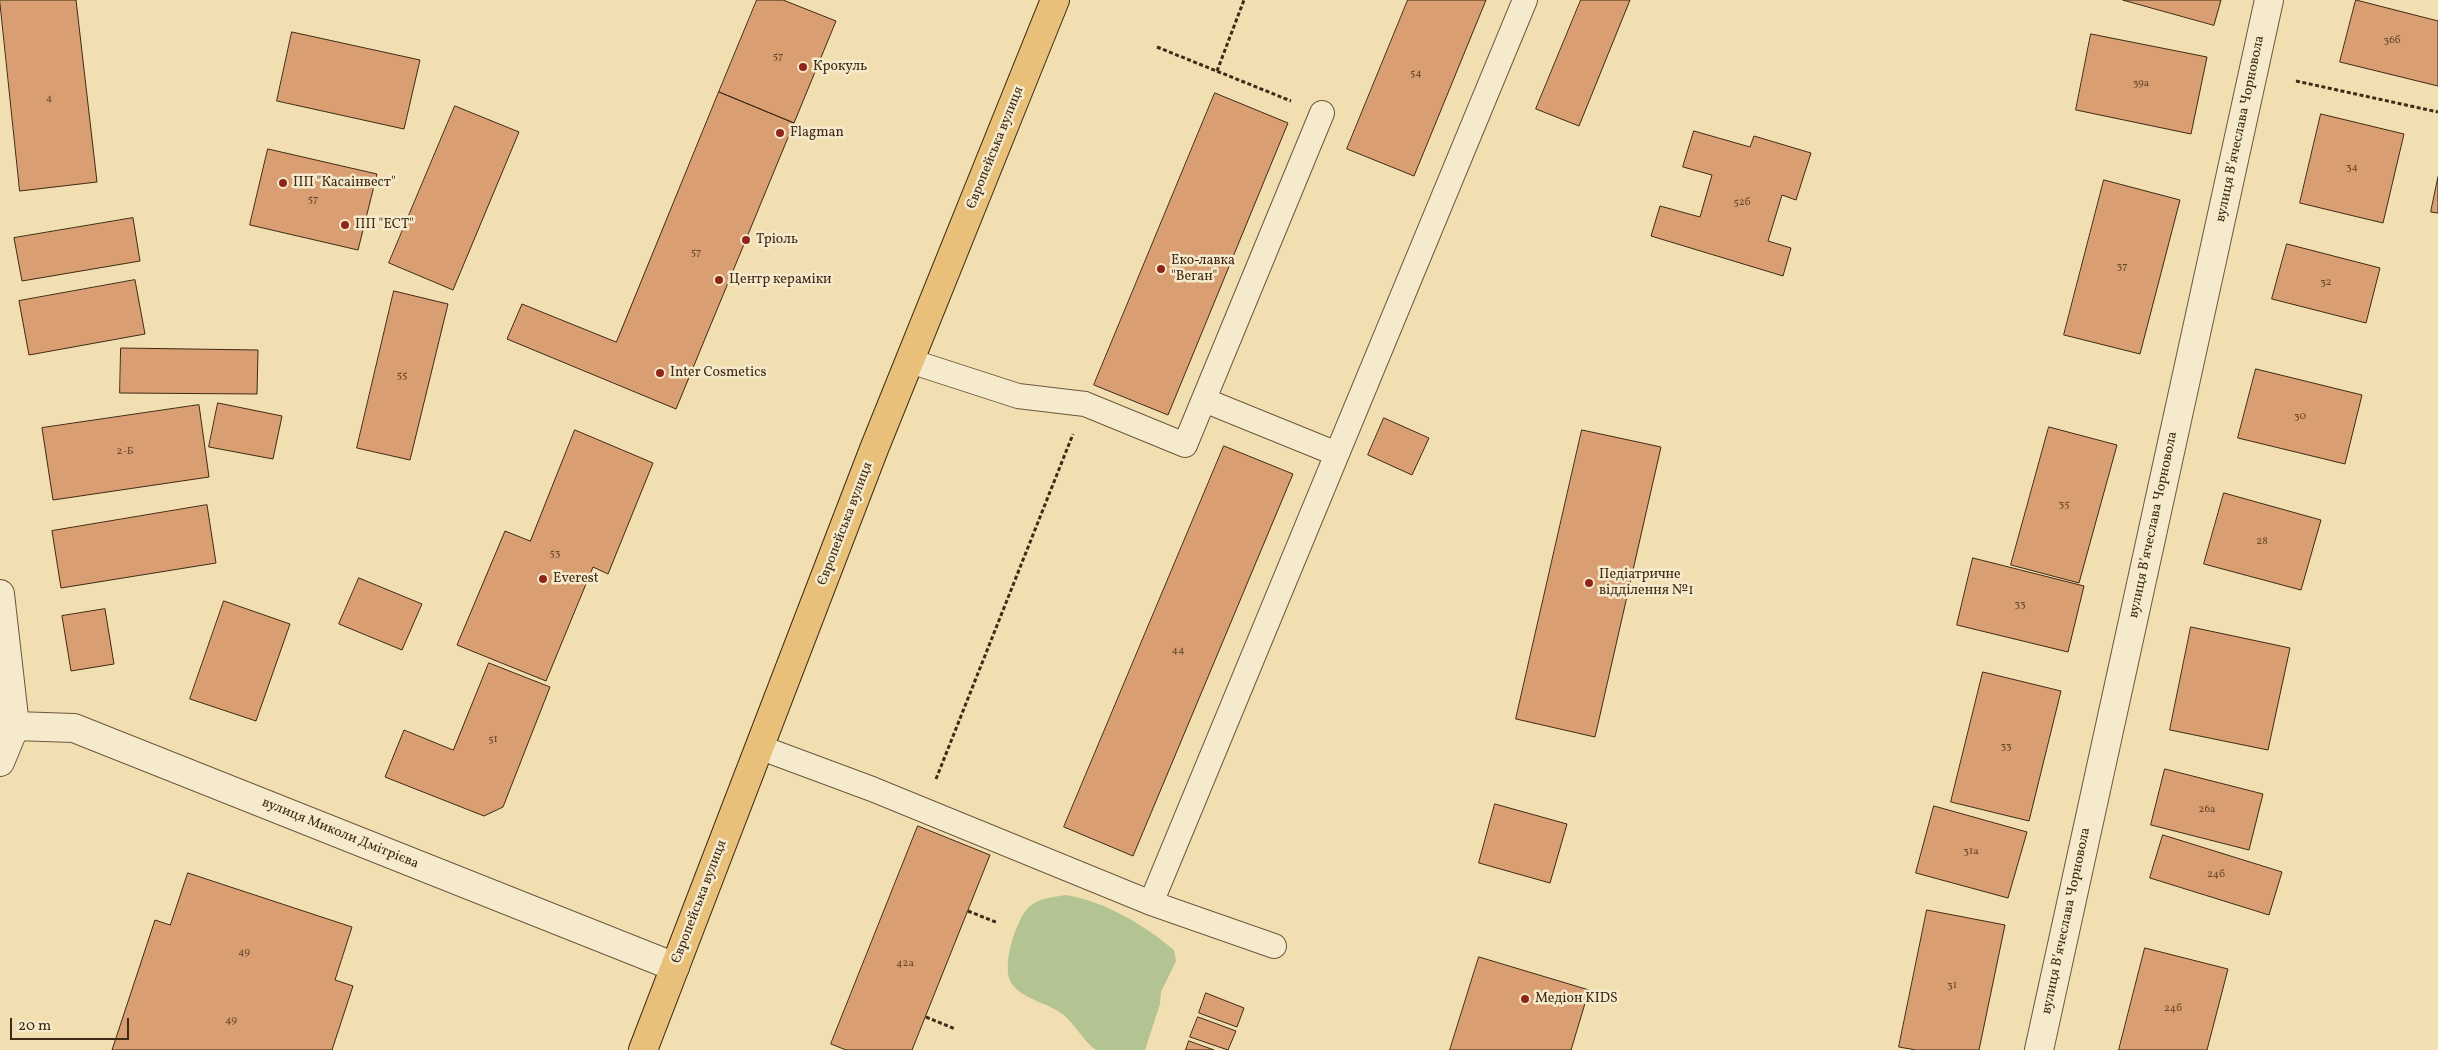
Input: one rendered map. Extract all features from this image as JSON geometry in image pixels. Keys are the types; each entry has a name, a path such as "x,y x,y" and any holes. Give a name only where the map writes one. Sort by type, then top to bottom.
{"main road":[{"name":"Європейська вулиця","path":"643,1050 910,361 1055,0"}],"street":[{"name":"вулиця Вʼячеслава Чорновола","path":"2039,1050 2269,0"},
{"path":"0,594 8,727 0,762"},
{"name":"вулиця Миколи Дмітрієва","path":"8,727 74,728 675,967"}],"lane":[{"path":"1151,904 1525,0"},
{"path":"910,361 1018,396 1085,404 1185,445 1322,113"},
{"path":"1204,400 1337,454"},
{"path":"759,747 923,810 1151,904 1274,946"}],"path":[{"path":"1217,71 1244,0"},
{"path":"1157,47 1322,113"},
{"path":"2296,81 2438,112"},
{"path":"923,810 1085,404"},
{"path":"968,911 998,923"},
{"path":"926,1017 955,1029"}],"green space":[{"path":"1066,895 1081,898 1123,915 1150,931 1174,950 1176,961 1161,992 1160,1004 1145,1050 1096,1050 1061,1013 1022,993 1012,984 1008,967 1011,944 1025,912 1038,901"}],"building":[{"path":"0,0 76,0 97,182 20,191"},
{"path":"757,0 783,0 836,21 794,123 719,92"},
{"path":"1408,0 1486,0 1414,176 1347,149"},
{"path":"1581,0 1630,0 1579,126 1536,109"},
{"path":"2123,0 2221,0 2214,25"},
{"path":"2356,0 2438,21 2438,86 2340,62"},
{"path":"292,32 420,60 404,129 277,101"},
{"path":"2091,34 2207,57 2191,134 2076,110"},
{"path":"719,92 794,123 676,409 507,339 522,304 616,342"},
{"path":"1215,93 1288,123 1168,415 1094,385"},
{"path":"455,106 519,132 453,290 389,263"},
{"path":"2321,114 2404,134 2383,223 2300,203"},
{"path":"1694,131 1750,147 1754,136 1811,153 1796,200 1782,195 1768,241 1791,248 1783,276 1651,236 1660,206 1700,217 1712,175 1683,167"},
{"path":"268,149 377,174 358,250 250,225"},
{"path":"2438,177 2438,213 2431,212"},
{"path":"2104,180 2180,200 2140,354 2064,335"},
{"path":"133,218 140,261 22,281 14,238"},
{"path":"2287,244 2380,268 2366,323 2272,299"},
{"path":"135,280 145,334 29,355 19,301"},
{"path":"394,291 448,304 410,460 357,448"},
{"path":"121,348 258,350 257,394 120,393"},
{"path":"2256,369 2362,395 2345,464 2238,438"},
{"path":"218,403 282,416 273,459 209,447"},
{"path":"199,405 209,477 53,500 42,428"},
{"path":"1384,418 1429,438 1412,475 1368,455"},
{"path":"2049,427 2117,445 2079,583 2011,565"},
{"path":"575,430 653,463 608,574 593,567 546,681 457,645 505,531 530,541"},
{"name":"Педіатричне відділення №1","path":"1582,430 1661,447 1595,737 1516,719"},
{"path":"1224,446 1293,474 1133,856 1064,827"},
{"path":"2224,493 2321,520 2301,590 2204,564"},
{"path":"207,505 216,563 61,588 52,531"},
{"path":"1973,558 2084,586 2068,652 1957,625"},
{"path":"359,578 422,604 402,650 339,624"},
{"path":"224,601 290,624 256,721 190,699"},
{"path":"105,609 114,664 71,671 62,616"},
{"path":"2191,627 2290,648 2268,750 2170,730"},
{"path":"489,663 550,687 503,807 484,816 385,777 404,730 453,750"},
{"path":"1983,672 2061,691 2029,821 1951,802"},
{"path":"2165,769 2263,794 2249,850 2151,825"},
{"path":"1495,804 1567,824 1550,883 1479,863"},
{"path":"1934,806 2027,832 2008,898 1916,873"},
{"path":"918,826 990,855 912,1050 846,1050 831,1044"},
{"path":"2163,835 2282,872 2269,915 2150,878"},
{"path":"188,873 352,927 335,980 353,986 332,1050 112,1050 155,920 170,925"},
{"path":"1927,910 2005,925 1979,1050 1916,1050 1899,1047"},
{"path":"2145,948 2228,969 2207,1050 2119,1050"},
{"name":"Медіон KIDS","path":"1479,957 1589,990 1571,1050 1450,1050"},
{"path":"1206,993 1244,1008 1237,1027 1199,1013"},
{"path":"1198,1017 1236,1031 1228,1050 1190,1037"},
{"path":"1189,1041 1214,1050 1186,1050"}],"place":[{"name":"Крокуль","path":"803,67"},
{"name":"Flagman","path":"780,133"},
{"name":"ПП \"Касаінвест\"","path":"283,183"},
{"name":"ПП \"ЕСТ\"","path":"345,225"},
{"name":"Тріоль","path":"746,240"},
{"name":"Еко-лавка \"Веган\"","path":"1161,269"},
{"name":"Центр кераміки","path":"719,280"},
{"name":"Inter Cosmetics","path":"660,373"},
{"name":"Everest","path":"543,579"},
{"name":"Педіатричне відділення №1","path":"1589,583"},
{"name":"Медіон KIDS","path":"1525,999"}]}
